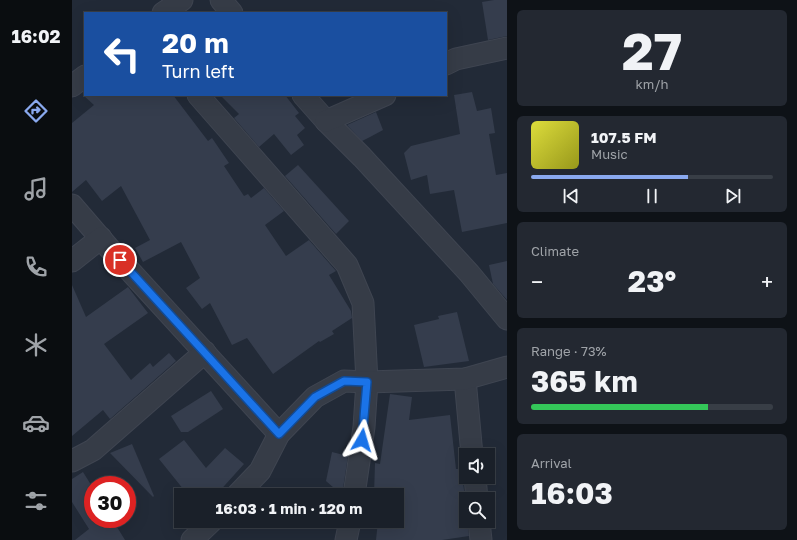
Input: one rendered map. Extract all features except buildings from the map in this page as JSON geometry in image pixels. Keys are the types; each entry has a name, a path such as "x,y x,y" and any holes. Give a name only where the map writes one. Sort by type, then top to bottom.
{"street":[{"path":"164,12 182,0"},
{"path":"221,0 231,12"},
{"path":"447,64 456,59 507,48"},
{"path":"72,86 84,77"},
{"path":"199,96 347,265 363,303 367,382 364,427 355,488"},
{"path":"304,96 326,121 400,197 469,273 507,319"},
{"path":"326,121 383,96"},
{"path":"72,205 279,434"},
{"path":"72,261 101,238"},
{"path":"72,461 93,450 205,352"},
{"path":"244,488 260,471 279,434 315,397 344,381 367,382 465,379 507,367"},
{"path":"465,379 471,448"},
{"path":"192,540 205,528"},
{"path":"346,540 349,528"},
{"path":"480,528 481,540"}],"route":[{"path":"120,260 279,434 315,397 344,381 367,382 362,440"}]}
